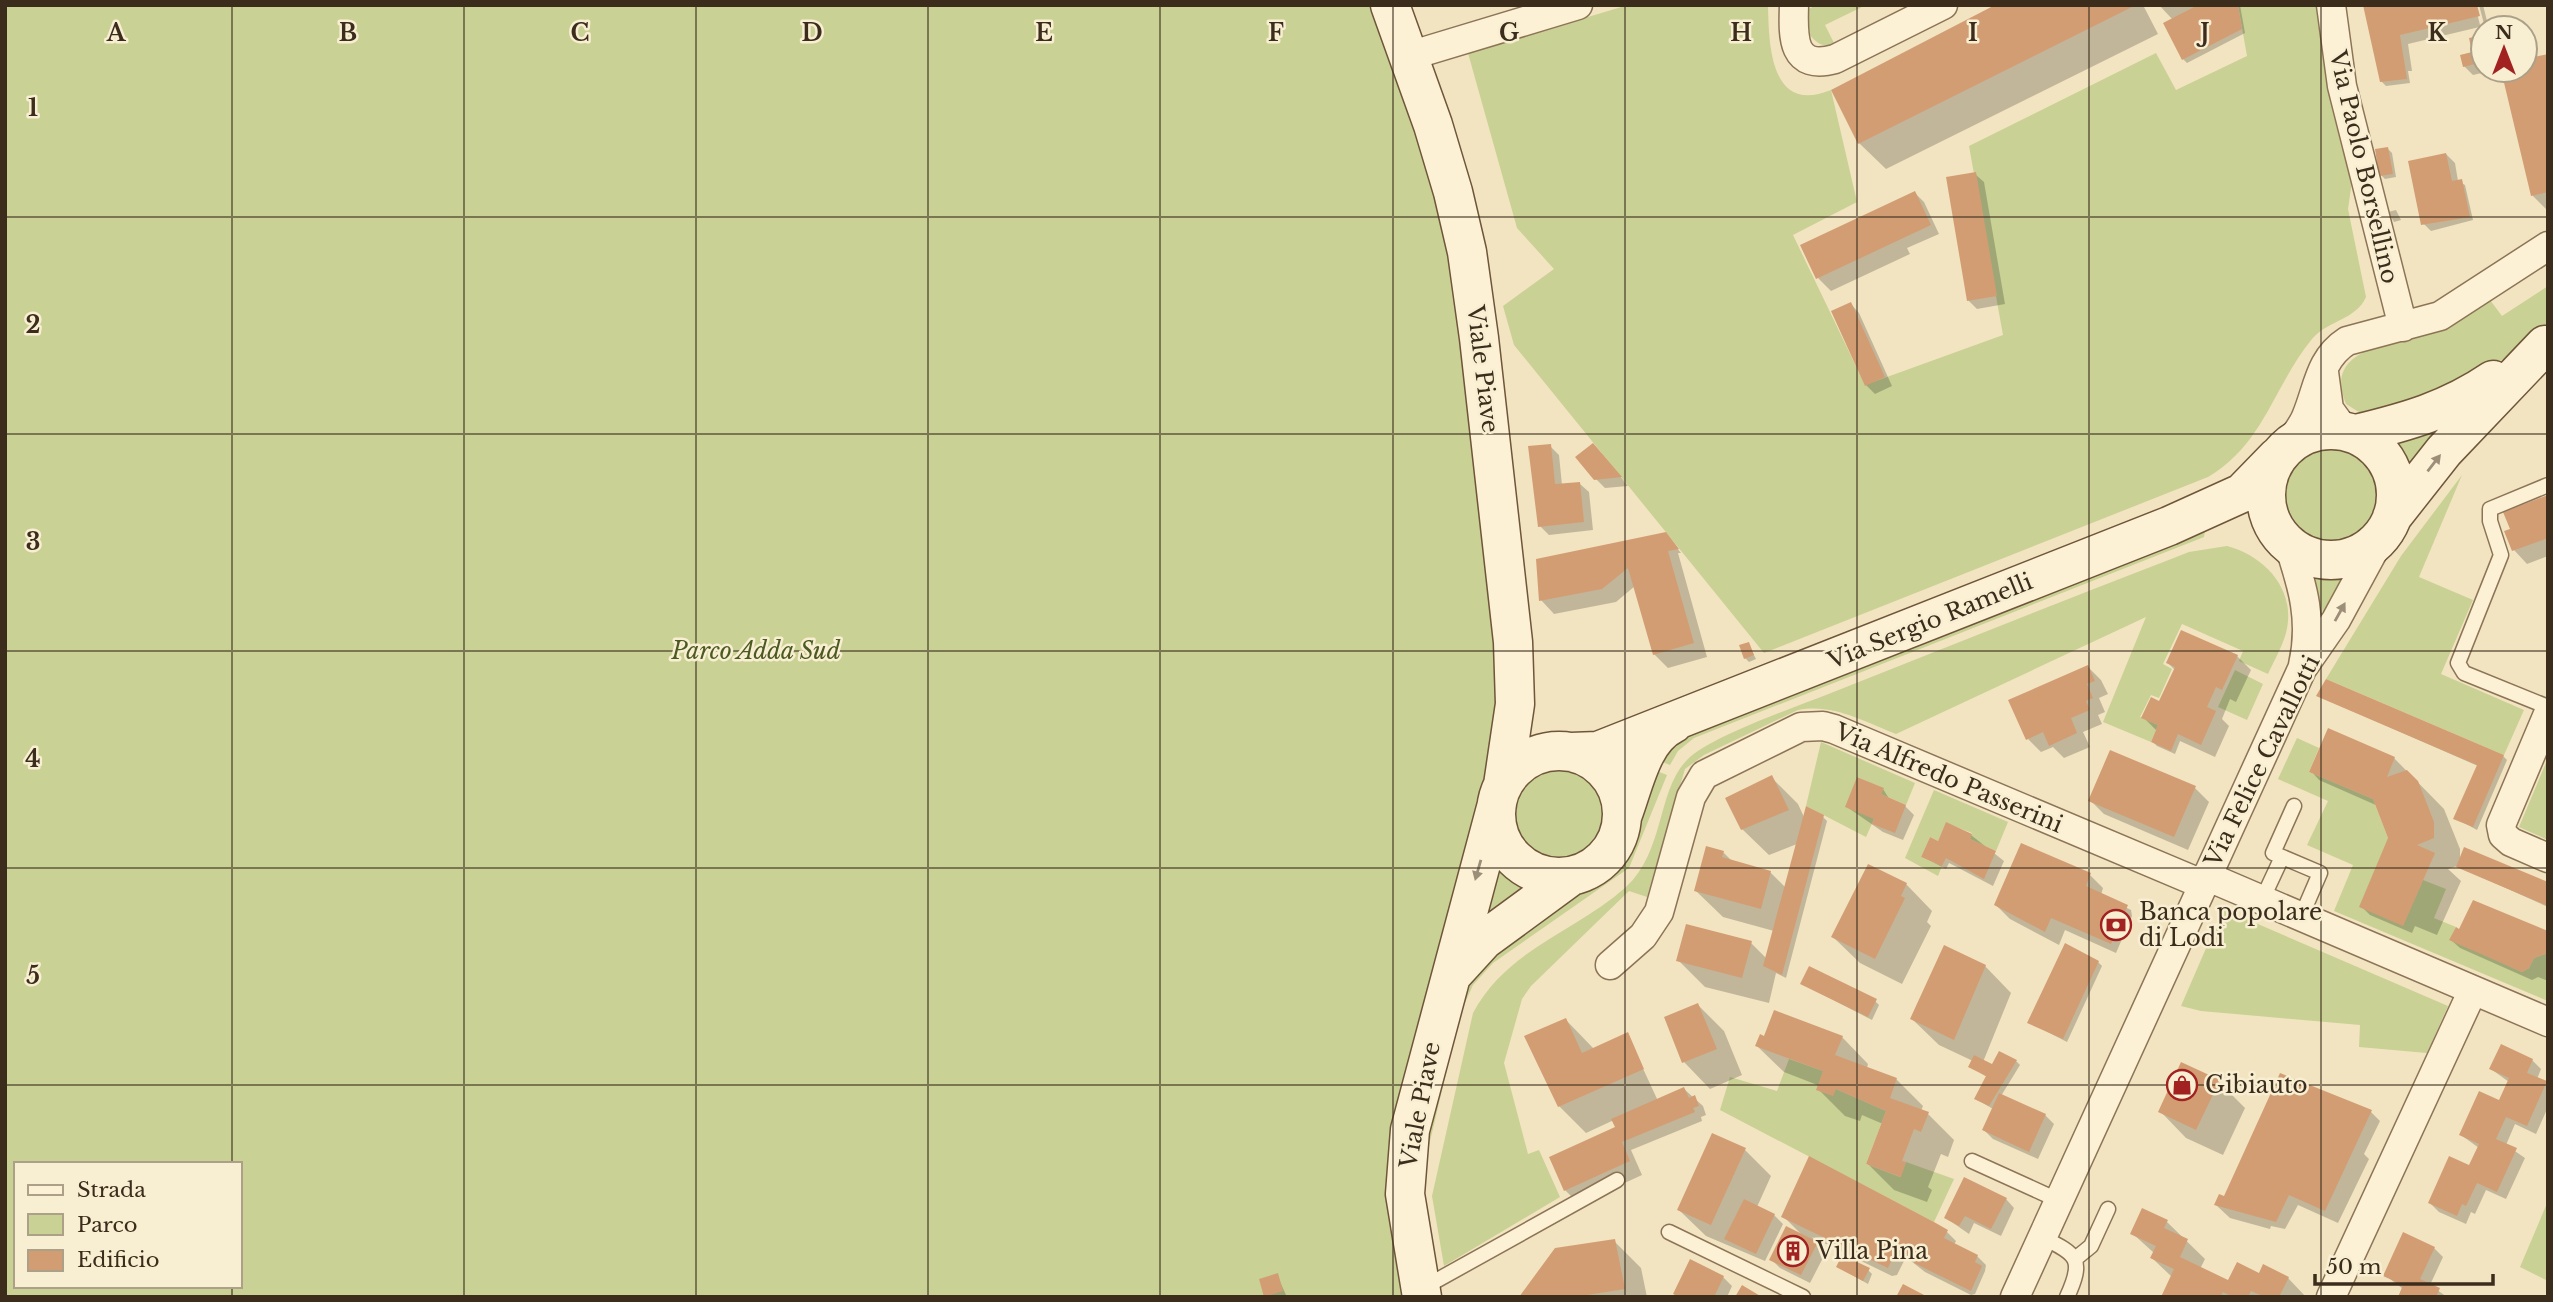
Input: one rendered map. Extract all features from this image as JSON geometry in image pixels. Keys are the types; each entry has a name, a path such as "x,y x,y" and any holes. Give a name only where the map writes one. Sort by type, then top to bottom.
{"street":[{"name":"Viale Piave","path":"1390,5 1453,192 1467,252 1488,399 1509,592 1515,690 1496,824 1503,843 1514,859 1531,871 1550,877 1570,877"},
{"path":"1409,56 1578,5"},
{"path":"1794,5 1795,46 1809,59 1835,59 1943,5"},
{"name":"Via Paolo Borsellino","path":"2330,5 2342,86 2403,327"},
{"path":"2302,669 2308,636 2307,604 2284,540 2266,503 2265,488 2282,451 2305,419 2323,365 2336,348 2347,341 2440,316 2548,246"},
{"name":"Via Felice Cavallotti","path":"2282,451 2311,432 2350,433 2419,419 2446,408 2483,387 2546,343"},
{"name":"Via Felice Cavallotti","path":"2284,540 2304,555 2330,560 2362,552 2386,527 2444,451 2546,343"},
{"path":"2323,365 2329,409 2350,433"},
{"name":"Via Felice Cavallotti","path":"2015,1297 2302,669 2336,620 2386,527 2396,488 2390,466 2370,442 2350,433"},
{"name":"Via Sergio Ramelli","path":"1566,751 1598,751 2169,526 2242,493 2282,451"},
{"name":"Via Sergio Ramelli","path":"2169,526 2211,522 2284,540"},
{"name":"Viale Piave","path":"1443,996 1452,976 1471,952 1570,877 1591,869 1608,855 1619,836 1623,814 1619,793 1608,774 1591,759 1549,744 1523,716 1515,690"},
{"path":"2548,714 2501,825 2503,835 2511,842 2548,858"},
{"name":"Via Sergio Ramelli","path":"1623,814 1652,742 1667,727 1690,716"},
{"name":"Via Alfredo Passerini","path":"1610,965 1643,936 1659,912 1691,797 1704,775 1801,727 1812,725 1833,729 2204,880 2262,900 2548,1022"},
{"name":"Viale Piave","path":"1421,1293 1406,1210 1406,1161 1414,1110 1443,996 1500,795 1526,760 1566,751"},
{"path":"2331,1297 2473,990"}],"lane":[{"path":"2548,485 2490,509 2490,521 2501,555 2458,663 2464,673 2548,708"},
{"path":"2294,806 2273,853 2320,873 2301,917"},
{"path":"2262,900 2282,857"},
{"path":"1972,1161 2060,1201"},
{"path":"1421,1293 1617,1180"},
{"path":"2075,1259 2091,1246 2108,1209"},
{"path":"1669,1232 1803,1297"},
{"path":"2043,1238 2064,1248 2075,1259 2077,1272 2067,1297"}],"green space":[{"name":"Parco Adda Sud","path":"5,5 1377,5 1446,194 1504,726 1407,1104 1413,1297 5,1297"},
{"path":"1628,5 1768,5 1772,56 1785,85 1796,93 1811,95 1831,90 1857,202 1793,235 1865,385 2003,335 1969,146 2156,53 2176,90 2247,56 2238,5 2321,5 2353,174 2348,209 2366,297 2356,311 2312,339 2255,431 2227,464 2208,477 1764,653 1514,345 1503,306 1554,269 1517,228 1468,53"},
{"path":"1816,5 1866,5 1825,25 1834,43 1824,45 1810,35 1807,10"},
{"path":"2548,286 2548,325 2503,359 2461,384 2362,414 2346,404 2341,385 2344,370 2353,359 2366,351 2433,332 2490,300 2502,316"},
{"path":"2481,392 2404,484 2400,466 2382,437"},
{"path":"2331,441 2352,445 2369,457 2381,474 2385,495 2381,516 2369,533 2352,545 2331,549 2310,545 2293,533 2281,516 2277,495 2281,474 2293,457 2310,445"},
{"path":"2462,475 2419,577 2473,600 2441,674 2524,710 2504,755 2326,679 2401,556"},
{"path":"2200,530 2205,531 2204,537 1694,738 1678,751 1670,765 1660,761 1678,739"},
{"path":"2227,546 2254,558 2275,577 2287,603 2286,633 2268,674 2239,661 2243,651 2182,624 2163,664 2172,669 2159,698 2151,695 2140,717 2158,725 2151,742 2103,722 2146,617 1896,734 1836,711 1798,710 1704,755 1685,769 1647,897 1629,891 1531,986 1522,999 1504,1063 1528,1154 1539,1150 1560,1197 1444,1266 1432,1196 1473,1013 1487,991 1504,973 1543,943 1606,903 1639,872 1655,839 1670,787 1687,760 1713,742 1773,715 2189,552"},
{"path":"2309,560 2330,564 2352,563 2323,613"},
{"path":"2235,670 2263,684 2247,720 2218,707"},
{"path":"2297,738 2319,748 2309,772 2373,799 2388,838 2403,925 2423,880 2446,889 2434,918 2456,927 2450,939 2522,972 2529,968 2534,958 2548,953 2548,1001 2334,911 2353,865 2307,845 2328,801 2278,779"},
{"path":"1821,742 1915,783 1906,805 1881,794 1883,788 1857,777 1874,819 1866,837 1806,806"},
{"path":"2548,758 2548,840 2519,827"},
{"path":"1560,763 1580,767 1596,778 1607,794 1611,814 1607,834 1596,850 1580,861 1560,865 1540,861 1524,850 1513,834 1509,814 1513,794 1524,778 1540,767"},
{"path":"1654,770 1667,775 1629,868 1493,963 1473,985 1460,1014 1423,1171 1449,1015 1484,960 1565,900 1604,877 1619,863 1628,850 1644,792"},
{"path":"1934,790 2008,822 1996,851 1970,839 1972,833 1946,823 1938,841 1930,837 1921,857 1942,866 1938,876 1905,858"},
{"path":"1501,853 1516,870 1538,881 1482,937"},
{"path":"2223,909 2448,1006 2427,1053 2359,1047 2360,1025 2201,1011 2181,1006"},
{"path":"1789,1059 1823,1071 1836,1089 1886,1111 1866,1164 1900,1177 1906,1162 1954,1179 1934,1222 1720,1110 1730,1077 1777,1091"},
{"path":"2548,1201 2548,1281 2520,1267"}],"building":[{"path":"1995,5 2132,7 1858,144 1831,90"},
{"path":"2198,5 2238,5 2242,29 2182,60 2163,23"},
{"path":"2363,5 2477,5 2479,14 2469,14 2469,19 2400,35 2407,79 2380,82"},
{"path":"2469,53 2469,66 2463,67 2460,55"},
{"path":"2548,54 2548,192 2531,196 2504,84 2539,84 2539,56"},
{"path":"2388,147 2393,174 2379,176 2375,149"},
{"path":"2446,153 2452,181 2462,179 2470,217 2421,225 2408,161"},
{"path":"1976,172 1997,296 1967,301 1946,177"},
{"path":"1915,191 1931,225 1816,279 1800,245"},
{"path":"1851,302 1885,377 1865,386 1831,311"},
{"path":"1593,443 1622,477 1594,480 1575,457"},
{"path":"1551,444 1555,484 1580,482 1584,522 1538,527 1528,446"},
{"path":"2548,495 2548,538 2512,551 2504,531 2510,529 2503,512"},
{"path":"1666,532 1679,549 1668,551 1694,643 1653,655 1628,568 1602,589 1539,601 1536,559"},
{"path":"2181,630 2238,655 2222,690 2216,687 2207,707 2216,711 2201,745 2178,734 2171,751 2151,742 2158,725 2141,718 2151,697 2159,701 2175,667 2166,663"},
{"path":"1749,642 1754,655 1744,659 1739,645"},
{"path":"2088,665 2095,681 2087,684 2093,698 2086,701 2090,710 2071,718 2077,733 2049,746 2043,732 2026,740 2008,700"},
{"path":"2326,679 2504,755 2473,827 2453,819 2477,765 2316,696"},
{"path":"2328,728 2395,757 2387,777 2407,770 2418,781 2434,822 2434,838 2417,845 2435,853 2403,926 2359,907 2388,838 2373,799 2309,772"},
{"path":"2110,750 2196,786 2174,837 2088,801"},
{"path":"1772,775 1789,810 1741,830 1725,798"},
{"path":"1857,777 1884,788 1881,794 1906,805 1895,833 1872,824 1874,819 1845,807"},
{"path":"1806,806 1824,815 1782,975 1763,966"},
{"path":"1946,822 1972,834 1970,839 1996,851 1984,879 1946,858 1942,866 1921,857 1930,837 1938,841"},
{"path":"2021,843 2091,873 2086,886 2128,905 2111,944 2051,918 2045,932 1994,905"},
{"path":"1706,846 1724,851 1722,857 1771,871 1761,909 1694,891"},
{"path":"2464,847 2548,882 2548,906 2456,867"},
{"path":"1868,864 1907,883 1901,896 1905,898 1875,959 1831,937"},
{"path":"2473,900 2548,931 2548,953 2534,958 2529,968 2522,972 2449,940 2456,927 2459,929"},
{"path":"1686,924 1752,941 1742,978 1676,961"},
{"path":"2065,943 2099,961 2063,1039 2027,1023"},
{"path":"1944,945 1986,965 1954,1040 1910,1019"},
{"path":"1809,966 1877,999 1868,1017 1800,984"},
{"path":"1698,1003 1717,1049 1682,1063 1664,1017"},
{"path":"1774,1010 1843,1036 1835,1055 1897,1078 1890,1098 1929,1112 1921,1132 1914,1129 1902,1161 1906,1162 1901,1177 1866,1164 1886,1111 1836,1089 1833,1096 1816,1090 1823,1071 1755,1046 1760,1034 1764,1036"},
{"path":"1566,1018 1582,1053 1628,1032 1644,1069 1558,1107 1524,1036"},
{"path":"2501,1044 2533,1059 2527,1073 2547,1081 2527,1126 2506,1117 2496,1139 2517,1148 2497,1192 2477,1183 2466,1206 2462,1204 2457,1216 2428,1203 2449,1156 2469,1165 2479,1144 2459,1135 2479,1091 2499,1100 2509,1078 2489,1069"},
{"path":"1999,1051 2017,1060 1989,1106 1974,1099 1986,1076 1968,1067 1974,1055 1992,1064"},
{"path":"2181,1062 2220,1080 2196,1130 2158,1112"},
{"path":"2280,1073 2372,1110 2325,1211 2289,1195 2276,1222 2214,1205 2219,1194 2224,1196"},
{"path":"1684,1087 1689,1098 1695,1095 1699,1106 1693,1108 1695,1112 1622,1142 1630,1161 1564,1191 1549,1157 1615,1127 1611,1119"},
{"path":"1999,1093 2046,1114 2029,1152 1982,1130"},
{"path":"1712,1133 1746,1148 1711,1225 1677,1210"},
{"path":"1809,1156 1948,1230 1944,1238 1978,1255 1975,1262 1982,1266 1971,1291 1914,1263 1916,1259 1897,1249 1888,1268 1781,1217"},
{"path":"1964,1177 2007,1198 1991,1229 1965,1216 1959,1226 1944,1218"},
{"path":"1744,1199 1775,1214 1756,1254 1724,1239"},
{"path":"2142,1208 2168,1220 2164,1228 2188,1239 2180,1257 2228,1280 2237,1262 2259,1273 2263,1264 2289,1277 2279,1297 2265,1297 2251,1291 2248,1297 2233,1297 2223,1292 2220,1297 2161,1297 2174,1269 2150,1258 2156,1246 2130,1234"},
{"name":"Villa Pina","path":"1786,1226 1818,1242 1801,1275 1769,1260"},
{"path":"2403,1232 2435,1247 2420,1279 2440,1288 2436,1297 2398,1297 2403,1285 2383,1276"},
{"path":"1615,1239 1625,1289 1575,1297 1519,1297 1555,1248"},
{"path":"1842,1255 1870,1268 1863,1281 1836,1267"},
{"path":"1690,1259 1724,1276 1714,1297 1679,1297 1673,1294"},
{"path":"1278,1273 1283,1291 1264,1297 1259,1279"},
{"path":"1903,1284 1928,1297 1896,1297"},
{"path":"1742,1285 1762,1297 1735,1297"}],"place":[{"name":"Banca popolare di Lodi","path":"2116,925"},
{"name":"Gibiauto","path":"2182,1085"},
{"name":"Villa Pina","path":"1793,1251"}]}
